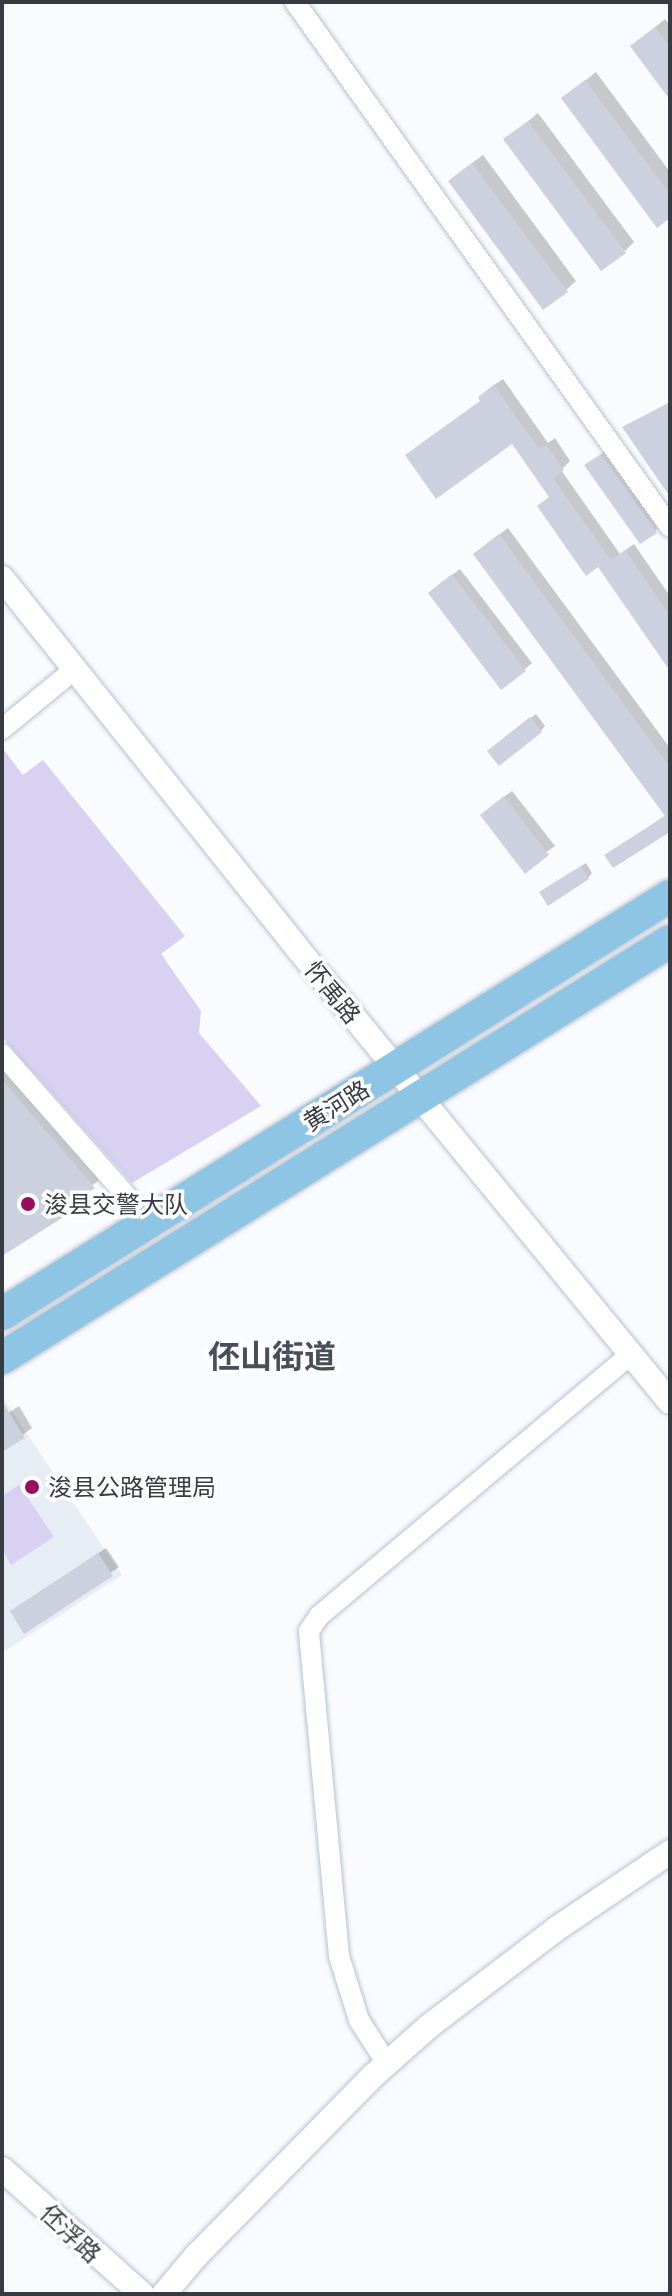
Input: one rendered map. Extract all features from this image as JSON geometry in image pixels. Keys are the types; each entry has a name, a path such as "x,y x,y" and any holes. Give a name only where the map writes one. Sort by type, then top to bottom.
{"main road":[{"name":"黄河路","path":"2,1314 670,896"},
{"name":"黄河路","path":"2,1358 670,941"}],"street":[{"path":"295,2 670,527"},
{"name":"怀禹路","path":"2,578 395,1068 670,1402"},
{"path":"2,729 75,669"},
{"path":"2,1054 124,1193 146,1224"},
{"path":"387,2064 359,2020 339,1956 309,1631 319,1616 631,1354"},
{"path":"164,2294 196,2256 387,2064 428,2027 556,1929 670,1852"},
{"name":"伾浮路","path":"2,2169 142,2294"}],"shaded area":[{"path":"4,750 23,775 43,760 185,936 161,954 201,1011 199,1033 261,1106 132,1183 2,1037"},
{"name":"浚县公路管理局","path":"2,1399 122,1575 2,1653"},
{"path":"19,1485 54,1537 11,1565 2,1550 2,1496"}],"building":[{"path":"655,27 670,47 670,100 630,46"},
{"path":"585,80 670,194 670,218 657,228 561,98"},
{"path":"528,121 626,253 601,271 503,139"},
{"path":"472,163 568,292 543,310 448,181"},
{"path":"494,385 539,449 546,445 564,470 553,478 611,560 625,550 670,615 670,671 598,567 586,576 537,506 549,497 512,444 436,499 405,455 480,401 478,397"},
{"path":"670,402 670,497 622,427"},
{"path":"601,454 657,533 640,544 584,465"},
{"path":"499,534 670,767 670,832 613,868 604,855 665,816 473,554"},
{"path":"452,574 526,671 501,690 428,593"},
{"path":"530,717 542,732 499,766 487,751"},
{"path":"504,796 549,855 525,874 480,815"},
{"path":"581,866 589,879 548,906 539,892"},
{"path":"2,1080 95,1188 59,1212 62,1218 2,1256"},
{"path":"2,1401 25,1438 2,1452"},
{"path":"98,1553 113,1576 24,1634 10,1611"}],"place":[{"name":"浚县交警大队","path":"28,1204"},
{"name":"浚县公路管理局","path":"32,1487"}],"district":[{"name":"伾山街道","path":"272,1356"}]}
